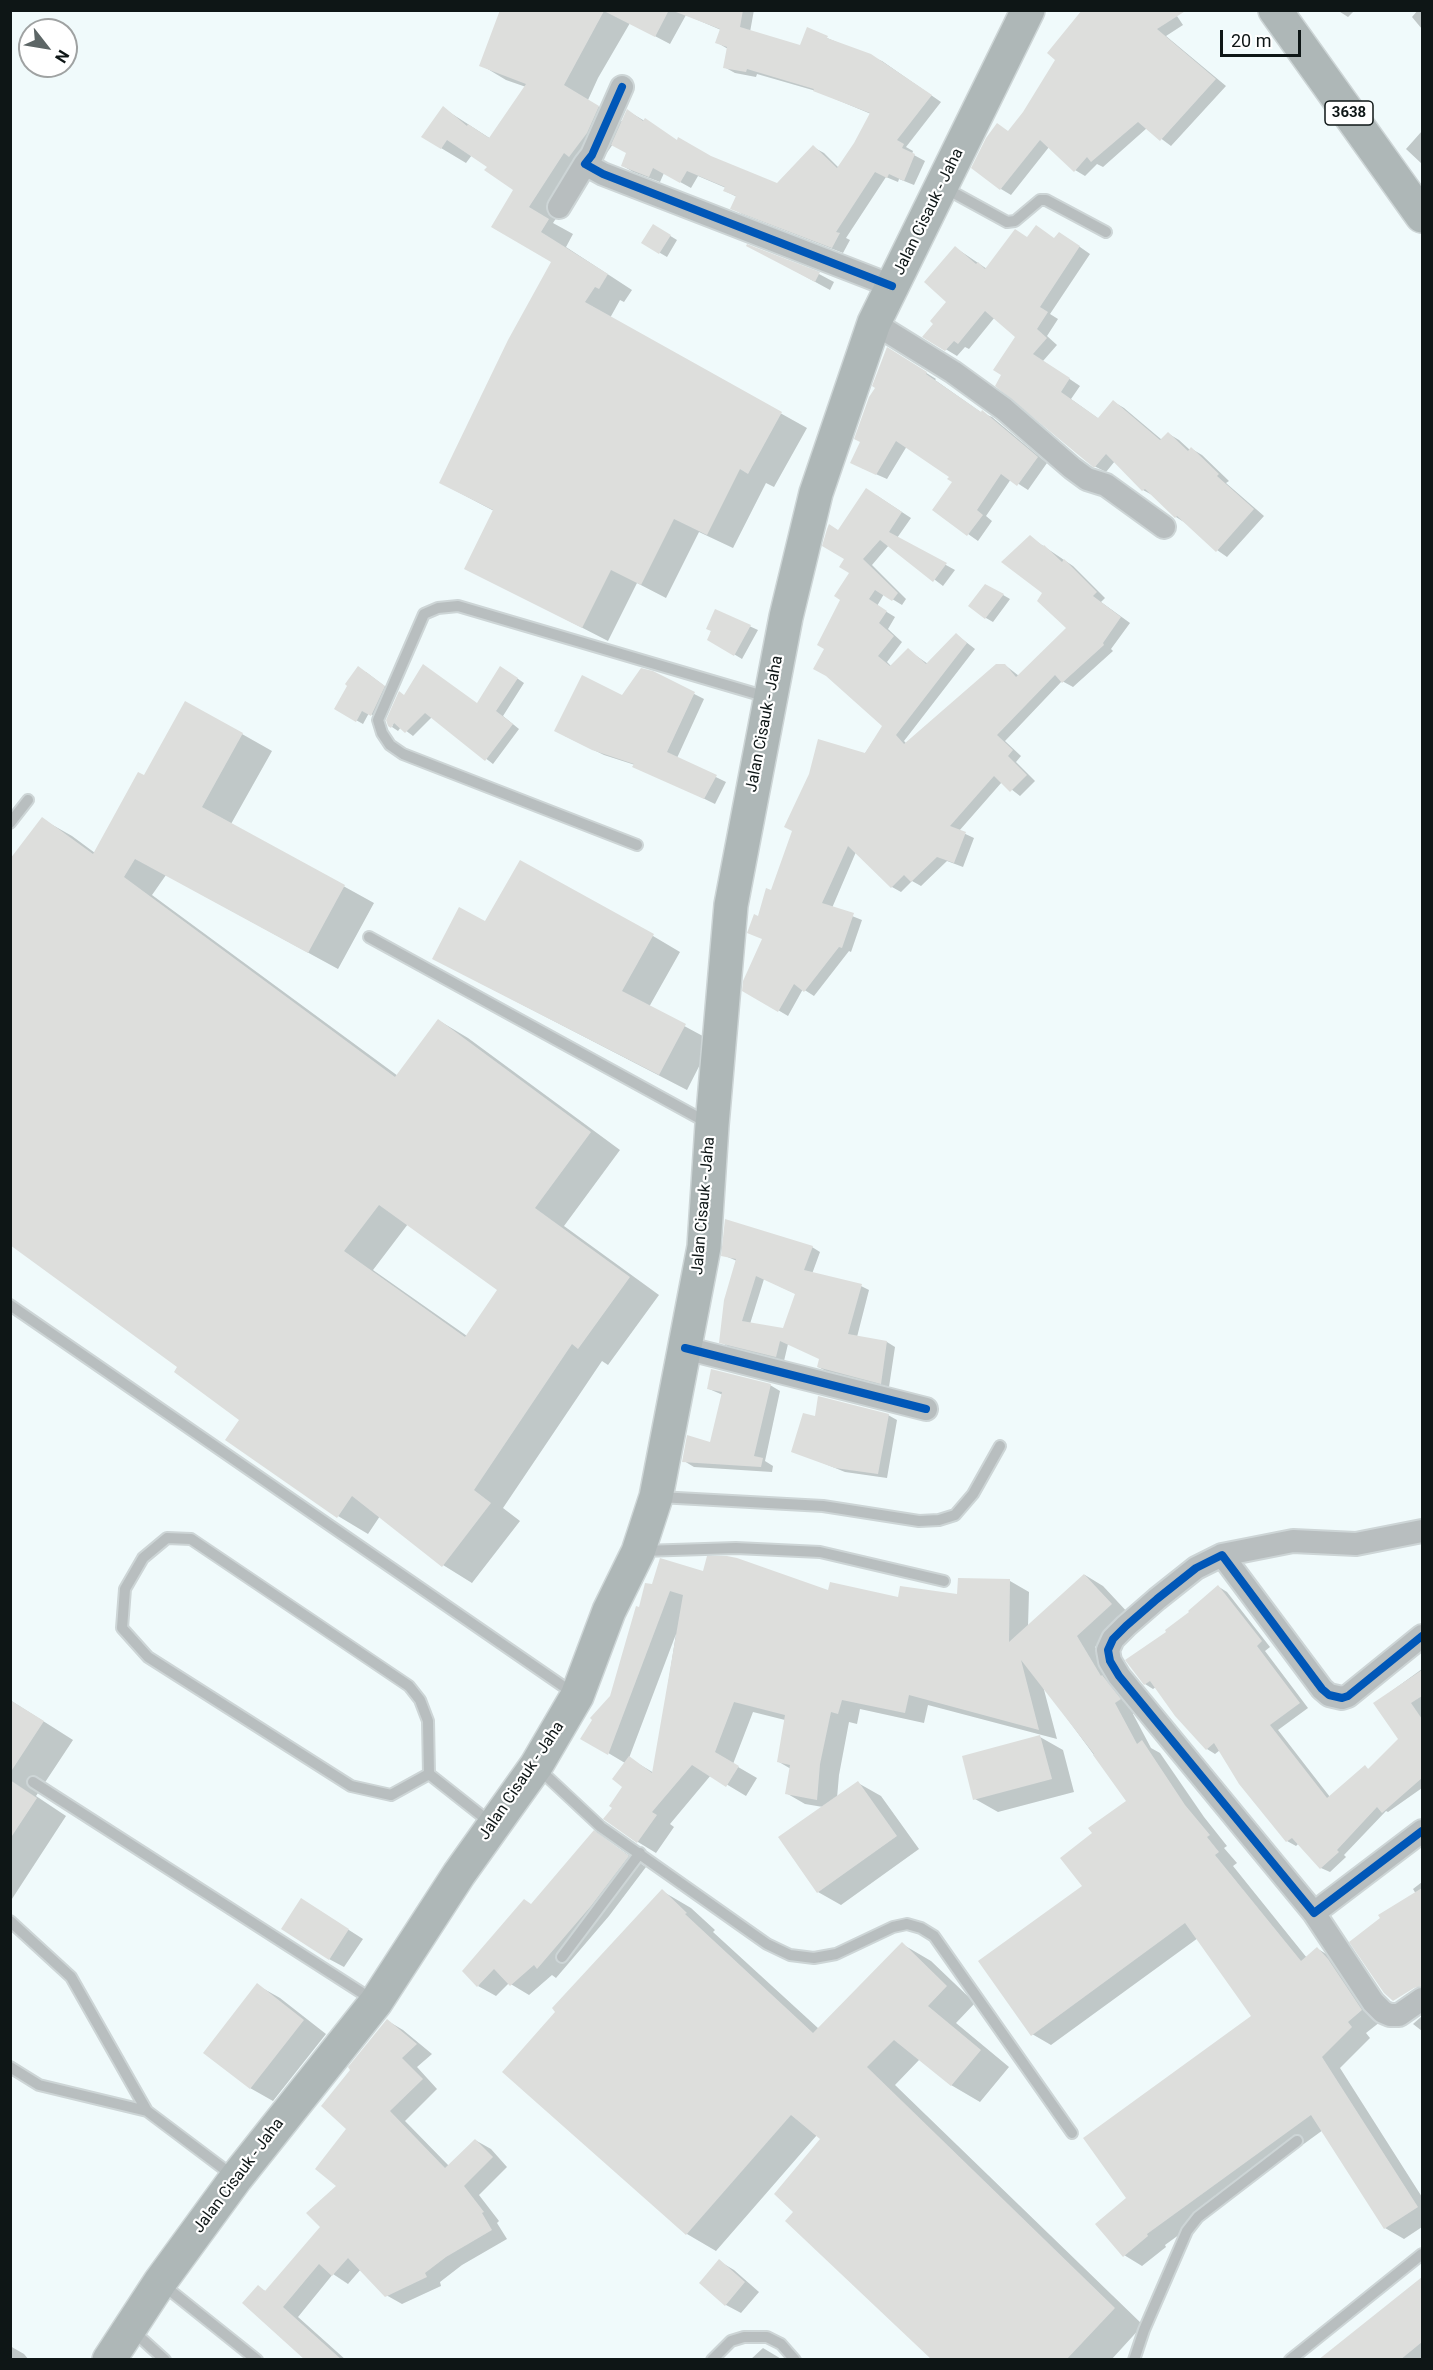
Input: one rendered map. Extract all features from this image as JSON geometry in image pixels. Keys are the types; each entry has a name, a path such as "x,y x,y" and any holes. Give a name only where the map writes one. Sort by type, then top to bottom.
{"main road":[{"name":"Jalan Cisauk - Jaha","path":"109,2360 160,2282 236,2178 376,2002 459,1874 536,1766 577,1696 609,1611 638,1552 656,1497 704,1247 731,905 786,617 816,493 874,323 1028,10"},
{"name":"3638","path":"1275,10 1422,216"}],"street":[{"path":"559,207 592,155 622,87"},
{"path":"585,164 603,174 892,286"},
{"path":"874,323 953,372 1004,409 1072,468 1087,478 1106,485 1164,527"},
{"path":"686,1348 926,1409"},
{"path":"1422,1531 1356,1544 1293,1541 1222,1555 1196,1568 1125,1626 1113,1639 1108,1650 1110,1661 1119,1676 1314,1913 1373,2002 1383,2012 1399,2015 1422,1999"},
{"path":"1222,1555 1322,1689 1329,1695 1342,1698 1348,1696 1422,1636"},
{"path":"1314,1913 1422,1831"}],"lane":[{"path":"941,186 1007,222 1015,221 1040,200 1046,200 1106,232"},
{"path":"638,844 403,754 390,745 382,733 378,720 424,614 438,608 458,606 770,698"},
{"path":"10,823 28,800"},
{"path":"369,937 712,1125"},
{"path":"10,1305 577,1696"},
{"path":"656,1497 823,1506 919,1521 939,1520 955,1515 973,1494 1000,1446"},
{"path":"167,1538 191,1539 409,1686 420,1701 428,1720 429,1774 391,1795 351,1786 148,1657 122,1628 126,1589 143,1558 167,1538"},
{"path":"638,1552 736,1548 820,1552 944,1581"},
{"path":"536,1766 602,1827 767,1944 790,1955 814,1958 837,1954 893,1927 907,1924 934,1936 1072,2133"},
{"path":"429,1774 494,1826"},
{"path":"33,1782 376,2002"},
{"path":"561,1958 640,1853"},
{"path":"10,1921 71,1977 147,2111"},
{"path":"10,2067 39,2085 147,2111 236,2178"},
{"path":"1134,2360 1144,2330 1187,2231 1198,2217 1297,2141"},
{"path":"1290,2360 1422,2254"},
{"path":"160,2282 257,2360"},
{"path":"130,2328 165,2360"},
{"path":"712,2360 731,2341 744,2337 766,2337 781,2344 795,2360"}],"building":[{"path":"500,10 669,10 655,37 604,11 564,85 599,106 587,133 569,157 564,153 529,207 549,219 541,232 608,274 599,289 595,287 585,302 782,412 748,474 740,469 707,535 674,519 641,585 611,570 582,628 464,569 493,510 439,483 508,340 551,262 491,227 513,190 484,170 487,167 447,140 441,149 421,137 443,106 467,126 468,124 489,138 526,84 479,66"},
{"path":"676,10 743,10 740,27 800,45 807,27 828,36 827,38 871,54 932,95 897,140 904,144 902,148 915,154 904,181 889,174 887,178 875,172 836,232 840,233 832,248 730,209 736,196 723,191 725,187 687,171 680,183 653,168 649,177 621,166 626,153 611,145 627,109 643,121 645,118 677,140 678,137 711,156 777,183 813,145 837,168 870,113 813,91 814,89 747,69 746,72 723,68 727,47 715,43 720,29 676,12"},
{"path":"1082,10 1187,10 1157,29 1216,79 1160,141 1138,122 1091,162 1087,157 1074,172 1040,140 1000,190 971,168 986,138 997,123 1008,131 1023,112 1055,60 1047,53"},
{"path":"653,224 671,235 659,254 641,243"},
{"path":"1036,225 1054,238 1059,232 1080,246 1040,307 1048,312 1037,329 1047,338 1033,354 1070,378 1061,392 1098,418 1113,400 1160,440 1168,432 1188,451 1191,447 1219,474 1217,476 1254,509 1216,552 1145,489 1142,491 1106,454 1093,467 995,386 1001,375 993,370 1015,337 985,311 958,344 954,341 945,351 922,337 933,324 930,321 946,302 924,282 955,246 985,269 1015,229 1027,237"},
{"path":"747,244 820,272 815,282 746,246"},
{"path":"887,347 927,372 926,374 981,412 982,410 1038,457 1017,486 1001,474 977,510 983,515 967,536 932,510 952,482 947,479 949,477 896,441 876,475 850,463 860,442 854,439 869,397 875,388 872,386"},
{"path":"866,488 902,512 889,532 947,563 933,582 880,540 863,559 898,593 892,601 875,590 869,599 887,611 879,623 894,636 878,656 890,666 908,648 926,664 956,633 967,643 896,735 904,744 996,664 1005,664 1016,677 1066,628 1037,601 1042,593 1001,562 1030,535 1062,562 1064,559 1097,592 1093,596 1121,617 1103,643 1104,645 1062,683 1055,675 997,735 1013,750 1008,756 1027,775 1010,792 994,776 950,826 966,832 954,863 937,857 911,882 904,875 891,888 848,846 822,903 854,913 842,948 839,947 804,992 794,984 778,1012 742,991 743,981 762,939 747,933 754,914 758,916 766,888 771,890 792,831 784,827 809,774 818,739 865,753 882,726 826,676 813,669 824,649 817,645 840,600 834,596 849,573 839,567 844,559 822,546 829,524 838,530"},
{"path":"985,584 1004,594 985,619 968,606"},
{"path":"715,609 751,625 734,656 707,640 711,631 706,629"},
{"path":"423,664 477,703 500,666 518,678 496,711 513,724 485,761 425,713 405,733 394,723 391,728 388,726 386,720 399,691 404,695"},
{"path":"358,666 385,686 371,716 362,711 356,722 334,709 347,686 345,684"},
{"path":"641,668 653,671 695,692 667,752 717,775 704,799 632,767 634,764 592,750 554,731 582,675 622,695"},
{"path":"185,701 243,733 202,807 345,885 308,953 135,859 124,877 395,1077 438,1019 591,1132 535,1208 630,1277 578,1349 572,1344 474,1490 491,1503 442,1567 352,1496 337,1518 225,1440 239,1420 174,1372 177,1367 10,1245 10,859 42,817 93,854 138,772 144,775","holes":["379,1205 497,1290 465,1337 344,1251"]},
{"path":"520,860 654,934 622,991 686,1024 659,1075 432,959 459,907 485,921"},
{"path":"725,1219 813,1246 804,1270 862,1284 848,1334 887,1341 881,1384 817,1367 819,1359 780,1341 776,1357 719,1343 724,1300 736,1259 721,1256","holes":["756,1276 795,1294 783,1328 742,1321"]},
{"path":"711,1369 771,1384 754,1456 763,1458 761,1467 682,1462 687,1435 710,1442 722,1392 707,1389"},
{"path":"818,1396 889,1414 878,1474 835,1468 791,1452 803,1413 815,1416"},
{"path":"707,1556 737,1558 828,1590 830,1582 898,1597 900,1586 957,1594 958,1578 1010,1579 1009,1642 1084,1574 1112,1604 1077,1636 1101,1676 1121,1699 1115,1703 1137,1744 1142,1740 1185,1805 1210,1835 1207,1837 1219,1852 1215,1855 1301,1961 1317,1947 1328,1959 1362,2010 1348,2022 1352,2027 1322,2057 1418,2207 1384,2229 1311,2115 1147,2234 1148,2236 1123,2257 1095,2224 1126,2198 1083,2138 1251,2016 1185,1923 1031,2036 978,1961 1082,1886 1060,1858 1092,1833 1088,1828 1126,1801 1094,1754 1021,1660 1039,1730 909,1695 905,1713 842,1700 838,1714 831,1712 820,1764 817,1800 785,1794 790,1765 777,1762 785,1715 734,1702 715,1752 739,1766 726,1787 692,1765 652,1812 657,1815 637,1843 603,1819 612,1808 609,1806 622,1787 612,1779 629,1756 652,1773 683,1595 670,1591 608,1755 580,1739 592,1720 590,1718 610,1696 636,1606 639,1607 645,1583 652,1584 660,1558 703,1571"},
{"path":"1218,1585 1262,1641 1257,1646 1300,1703 1270,1725 1327,1798 1365,1765 1368,1769 1398,1739 1373,1703 1422,1670 1422,1696 1411,1703 1422,1719 1422,1778 1382,1813 1377,1807 1337,1850 1339,1852 1320,1869 1292,1838 1286,1842 1239,1784 1214,1743 1206,1750 1175,1716 1150,1681 1144,1685 1125,1660 1166,1632 1165,1630 1189,1612"},
{"path":"10,1700 44,1721 10,1773"},
{"path":"1040,1735 1052,1779 973,1800 962,1756"},
{"path":"10,1780 37,1798 10,1839"},
{"path":"858,1781 897,1836 817,1893 778,1837"},
{"path":"594,1830 629,1856 591,1906 537,1969 534,1965 510,1986 494,1969 477,1987 462,1971 524,1899 531,1904"},
{"path":"1422,1888 1422,1986 1414,1988 1393,2001 1384,1993 1349,1942 1380,1918 1378,1915"},
{"path":"662,1889 687,1913 685,1914 813,2033 902,1942 947,1986 928,2006 981,2050 951,2086 894,2040 867,2067 1115,2308 1066,2360 932,2360 785,2221 793,2212 774,2194 820,2139 791,2115 686,2235 502,2072 555,2012 552,2008"},
{"path":"301,1898 349,1929 329,1960 281,1929"},
{"path":"257,1983 304,2020 250,2089 203,2053"},
{"path":"387,2019 417,2044 402,2058 423,2079 390,2111 445,2168 475,2139 493,2157 464,2186 484,2212 482,2213 492,2230 446,2257 425,2273 427,2277 385,2297 348,2258 332,2276 319,2264 283,2307 342,2360 305,2360 242,2303 258,2285 265,2291 320,2227 306,2213 336,2186 315,2169 346,2129 321,2106 350,2070 348,2067"},
{"path":"719,2259 745,2282 725,2306 699,2283"},
{"path":"1422,2277 1422,2342 1400,2360 1318,2360"}],"cycle path":[{"path":"622,87 592,155 585,164 603,174 892,286"},
{"path":"685,1348 926,1409"},
{"path":"1422,1636 1348,1696 1342,1698 1329,1695 1322,1689 1222,1555 1196,1568 1157,1599 1113,1639 1108,1650 1110,1661 1119,1676 1314,1913 1422,1831"}]}
